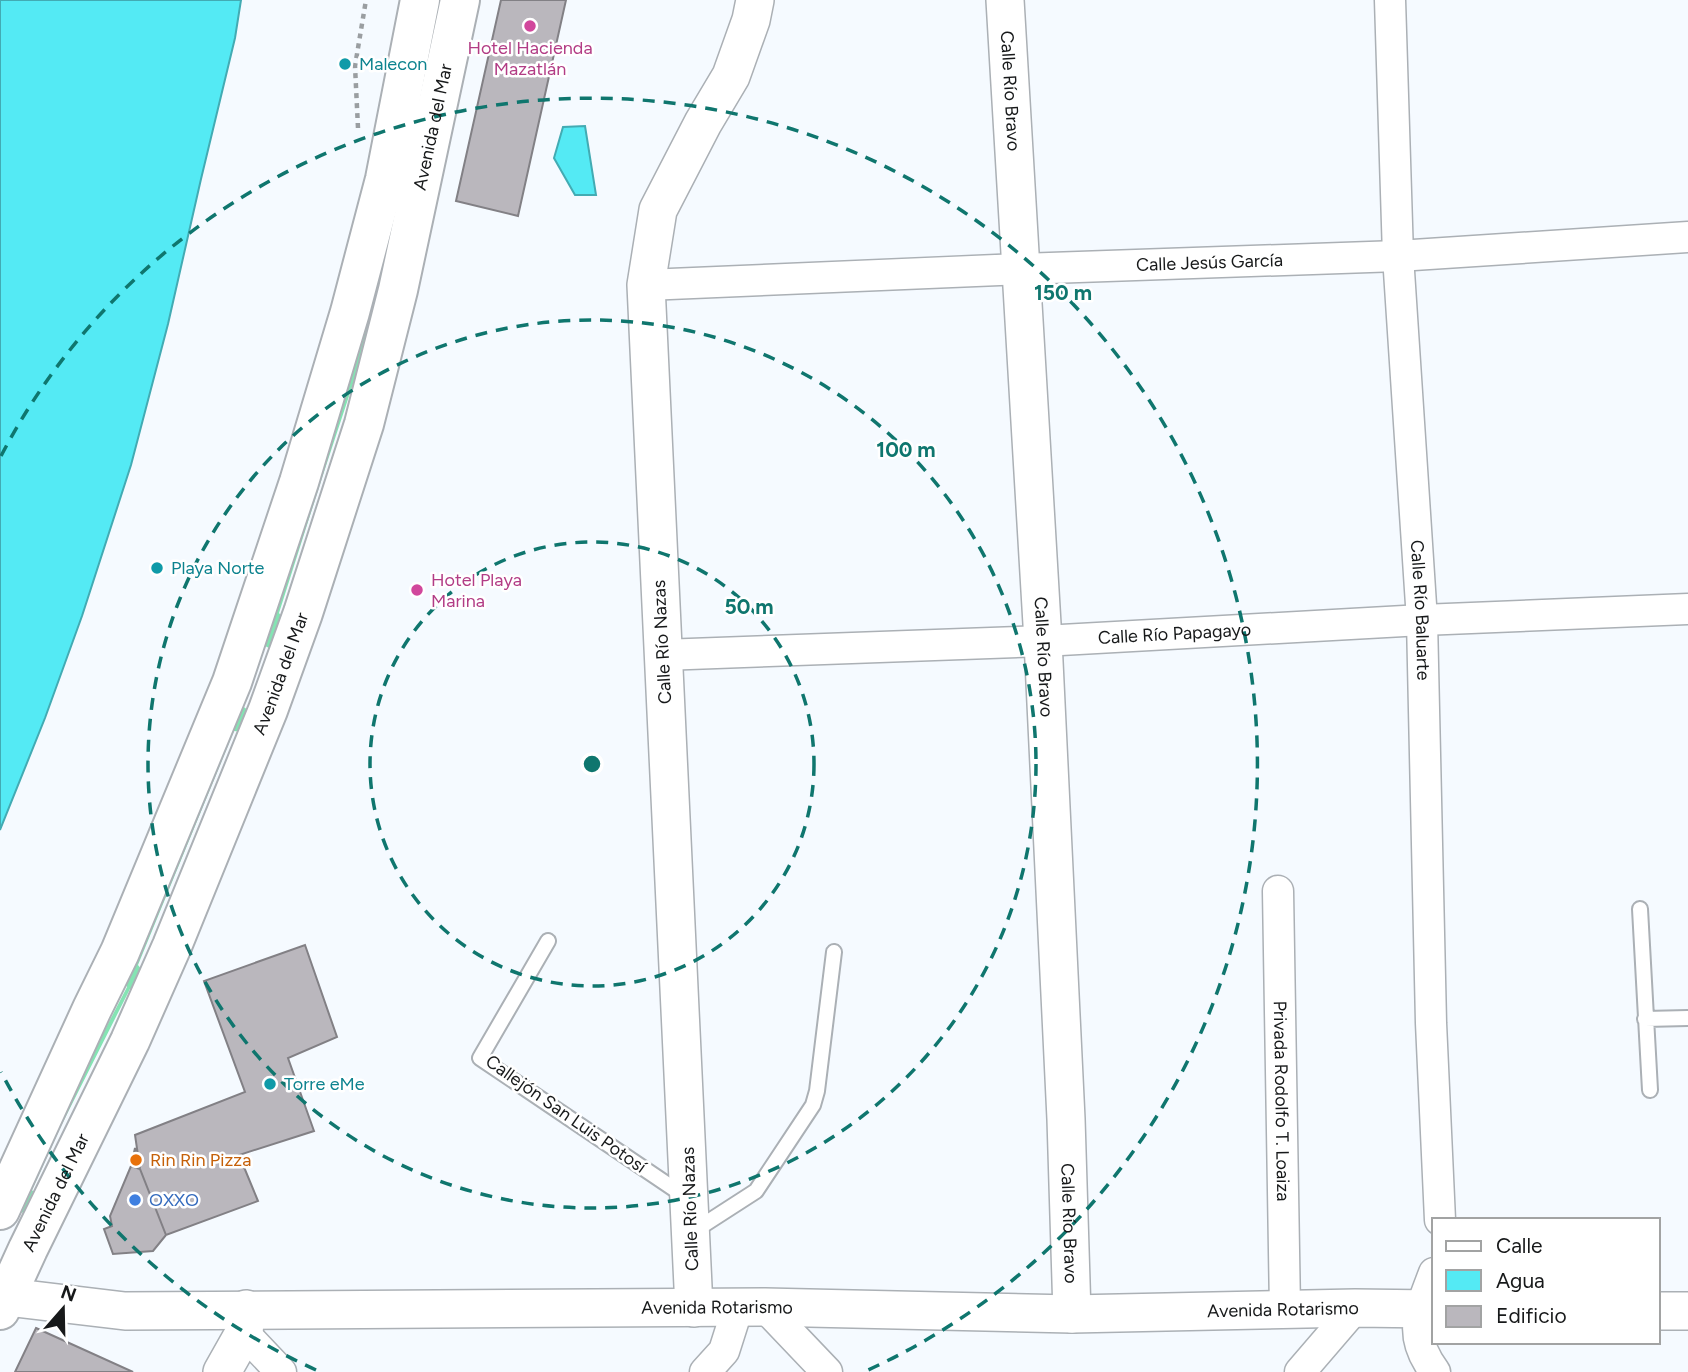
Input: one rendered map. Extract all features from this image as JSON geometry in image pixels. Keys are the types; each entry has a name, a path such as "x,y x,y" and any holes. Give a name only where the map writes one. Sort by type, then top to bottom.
{"main road":[{"name":"Avenida del Mar","path":"0,1210 120,952 232,682 299,482 350,312 385,179 420,0"},
{"name":"Avenida del Mar","path":"2,1301 130,1041 172,946 268,710 303,613 365,424 398,289 460,0"}],"street":[{"name":"Calle Río Nazas","path":"694,1308 646,285 658,210 703,123 731,76 751,20 755,0"},
{"name":"Calle Río Bravo","path":"1004,0 1043,641 1066,1119 1072,1314"},
{"name":"Calle Río Baluarte","path":"1390,0 1398,256 1422,620 1431,1023 1440,1218"},
{"name":"Calle Jesús García","path":"646,285 1398,256 1688,237"},
{"name":"Calle Río Papagayo","path":"662,655 1043,641 1422,620 1688,609"},
{"name":"Privada Rodolfo T. Loaiza","path":"1278,891 1285,1310"},
{"path":"1432,1283 1427,1309 1417,1332 1424,1358 1435,1372"},
{"name":"Avenida Rotarismo","path":"2,1301 245,1321 751,1307 1072,1314 1427,1309"},
{"path":"705,1372 724,1351 751,1307 827,1372"},
{"path":"1300,1372 1355,1308"},
{"path":"1660,1311 1688,1311"},
{"path":"222,1372 245,1321"},
{"path":"245,1321 281,1372"}],"lane":[{"path":"1640,909 1650,1090"},
{"name":"Callejón San Luis Potosí","path":"548,941 480,1058 690,1217"},
{"path":"690,1217 756,1191 813,1105 834,952"},
{"path":"1645,1019 1688,1018"}],"path":[{"path":"359,139 355,66 366,0"}],"green space":[{"path":"403,186 353,384 279,613 284,619 271,649 263,645 350,382"},
{"path":"240,704 249,711 243,732 234,731 138,965 142,970 135,988 130,989 61,1126 32,1190 38,1197 29,1215 21,1212 15,1204 127,987 124,980"}],"water":[{"path":"0,0 241,0 235,38 168,324 131,465 82,616 0,830"},
{"path":"585,126 596,195 575,195 554,158 563,127"}],"building":[{"path":"501,0 566,0 518,216 456,201"},
{"name":"Torre eMe","path":"305,945 337,1037 288,1058 314,1131 239,1155 258,1201 166,1235 140,1169 135,1135 245,1092 204,981"},
{"name":"Rin Rin Pizza","path":"135,1148 140,1169 131,1166"},
{"name":"OXXO","path":"131,1166 140,1169 166,1235 153,1251 113,1254 104,1229 112,1226 110,1216"},
{"path":"36,1328 133,1372 15,1372"}],"place":[{"name":"Hotel Hacienda Mazatlán","path":"530,26"},
{"name":"Malecon","path":"345,64"},
{"name":"Playa Norte","path":"157,568"},
{"name":"Hotel Playa Marina","path":"417,590"},
{"name":"Torre eMe","path":"270,1084"},
{"name":"Rin Rin Pizza","path":"136,1160"},
{"name":"OXXO","path":"135,1200"}]}
